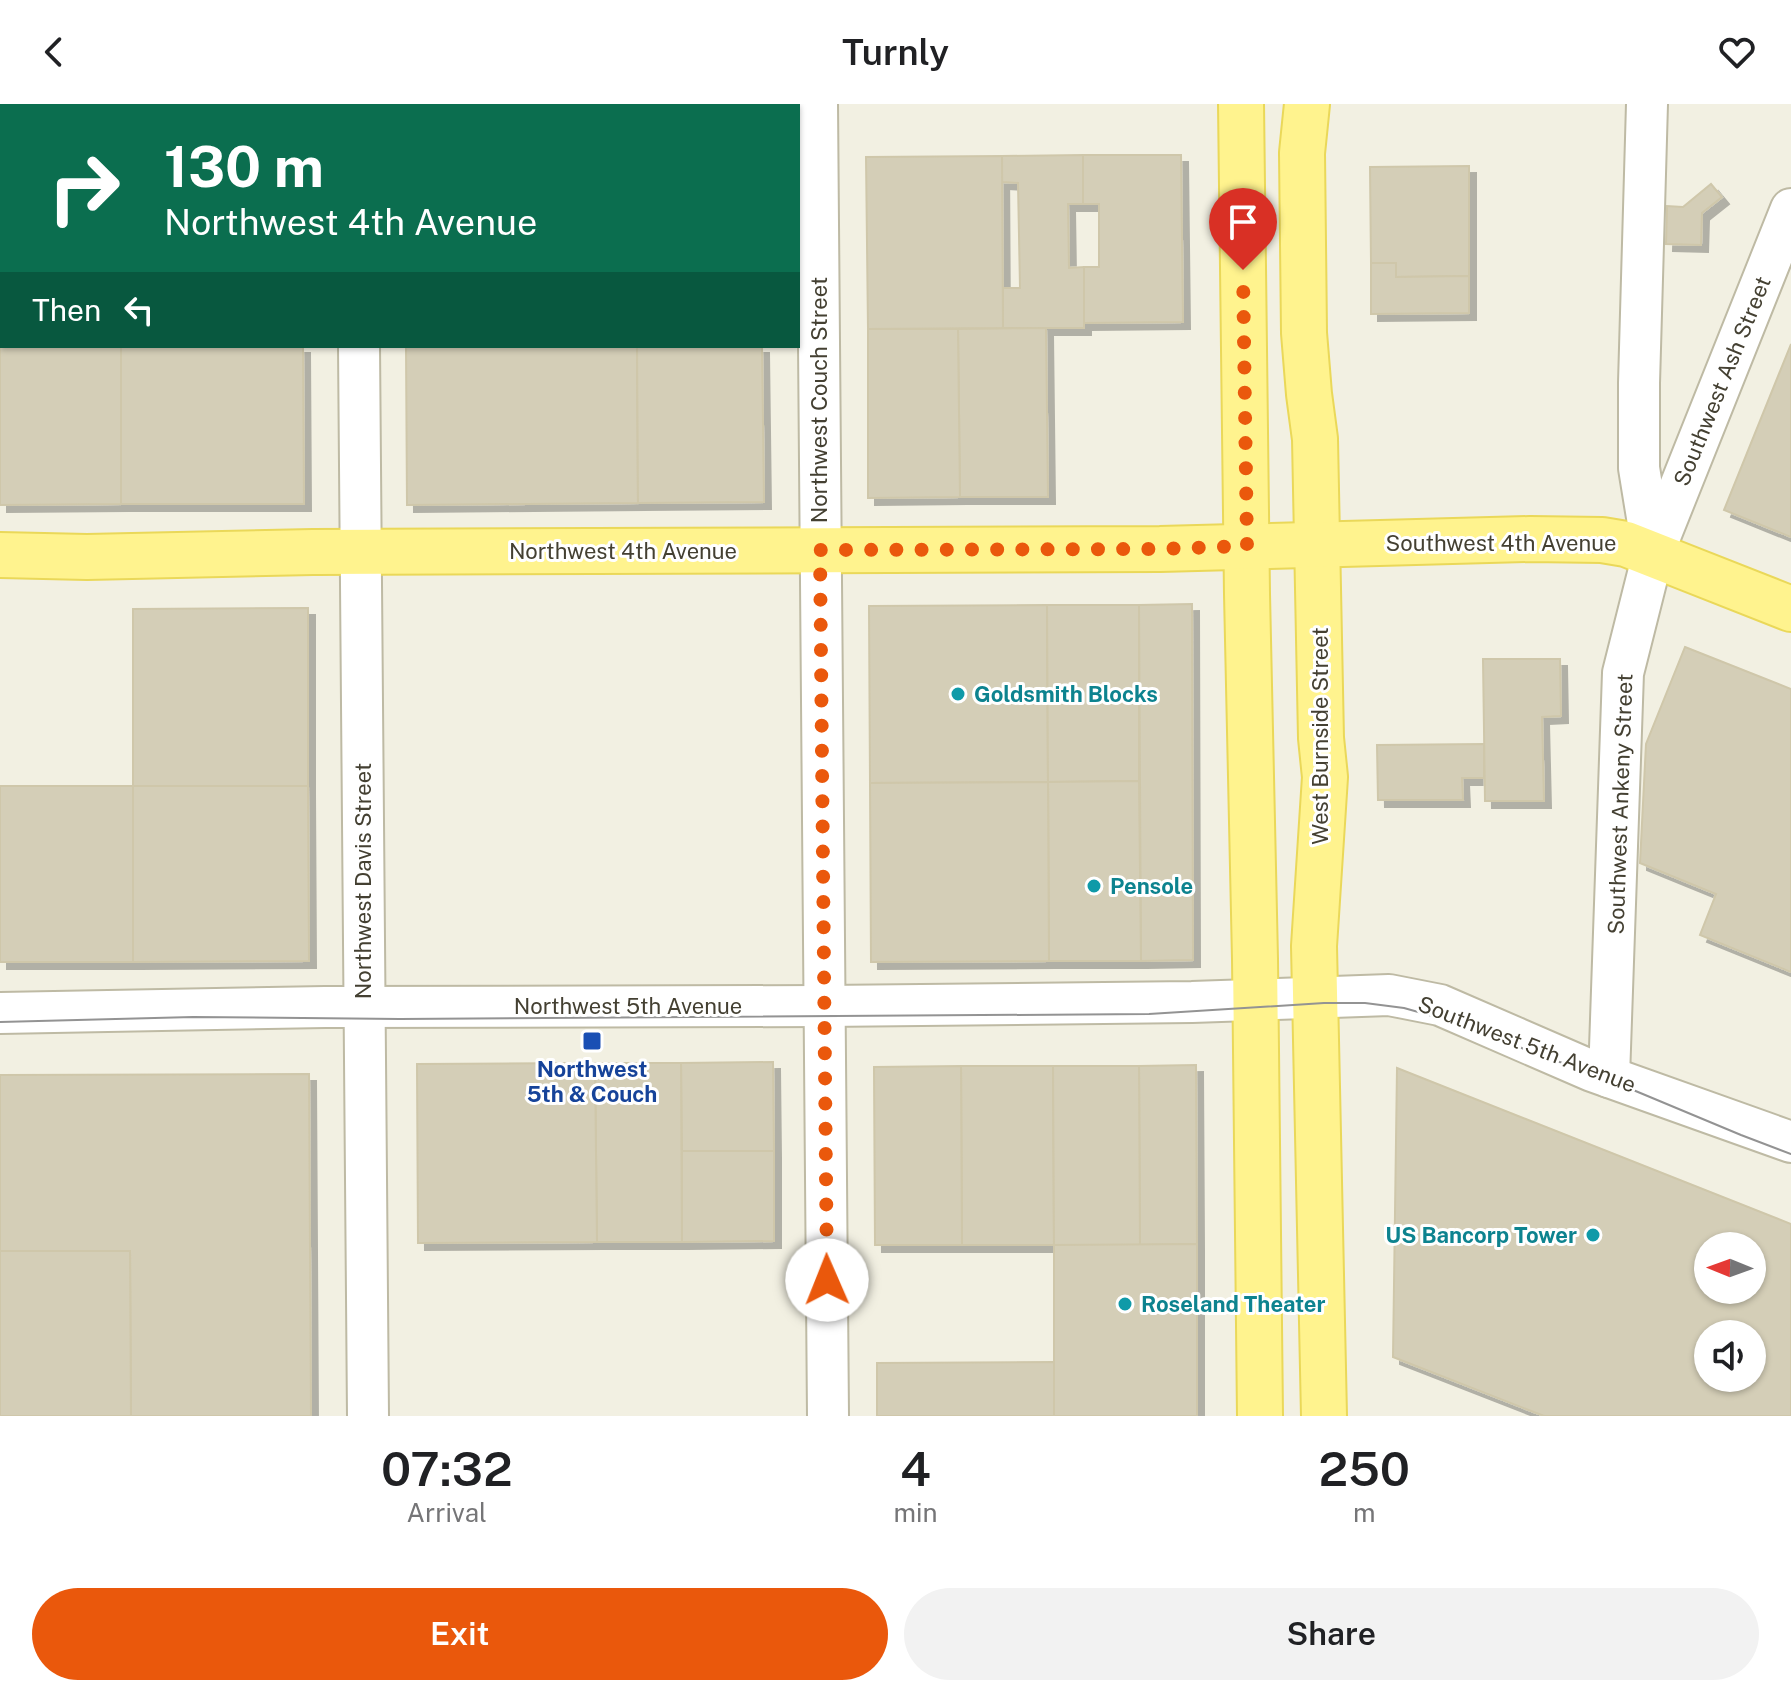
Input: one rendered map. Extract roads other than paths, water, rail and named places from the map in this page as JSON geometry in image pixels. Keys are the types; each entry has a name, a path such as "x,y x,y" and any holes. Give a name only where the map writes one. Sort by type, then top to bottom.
{"main road":[{"path":"1241,104 1260,1416"},
{"name":"West Burnside Street","path":"1307,104 1302,153 1304,333 1315,439 1321,738 1325,777 1314,946 1324,1416"},
{"name":"Southwest 4th Avenue","path":"1247,546 1602,540 1626,544 1791,609"},
{"name":"Northwest 4th Avenue","path":"0,555 87,557 359,552 1247,546"}],"street":[{"name":"Northwest Couch Street","path":"817,104 828,1416"},
{"name":"Southwest Ankeny Street","path":"1609,1077 1623,673 1653,554 1639,468 1647,104"},
{"name":"Southwest Ash Street","path":"1653,554 1791,209"},
{"name":"Northwest Davis Street","path":"359,348 368,1416"},
{"path":"1639,413 1703,428"},
{"name":"Southwest 5th Avenue","path":"1255,999 1389,995 1440,1005 1609,1077 1791,1142"},
{"name":"Northwest 5th Avenue","path":"0,1013 1255,999"}],"tram line":[{"path":"0,1022 193,1017 400,1019 1149,1014 1365,1003 1404,1008 1443,1019 1614,1082 1791,1154"}],"place":[{"name":"Goldsmith Blocks","path":"958,694"},
{"name":"Pensole","path":"1094,886"},
{"name":"Northwest 5th & Couch","path":"592,1041"},
{"name":"US Bancorp Tower","path":"1593,1235"},
{"name":"Roseland Theater","path":"1125,1304"}]}
